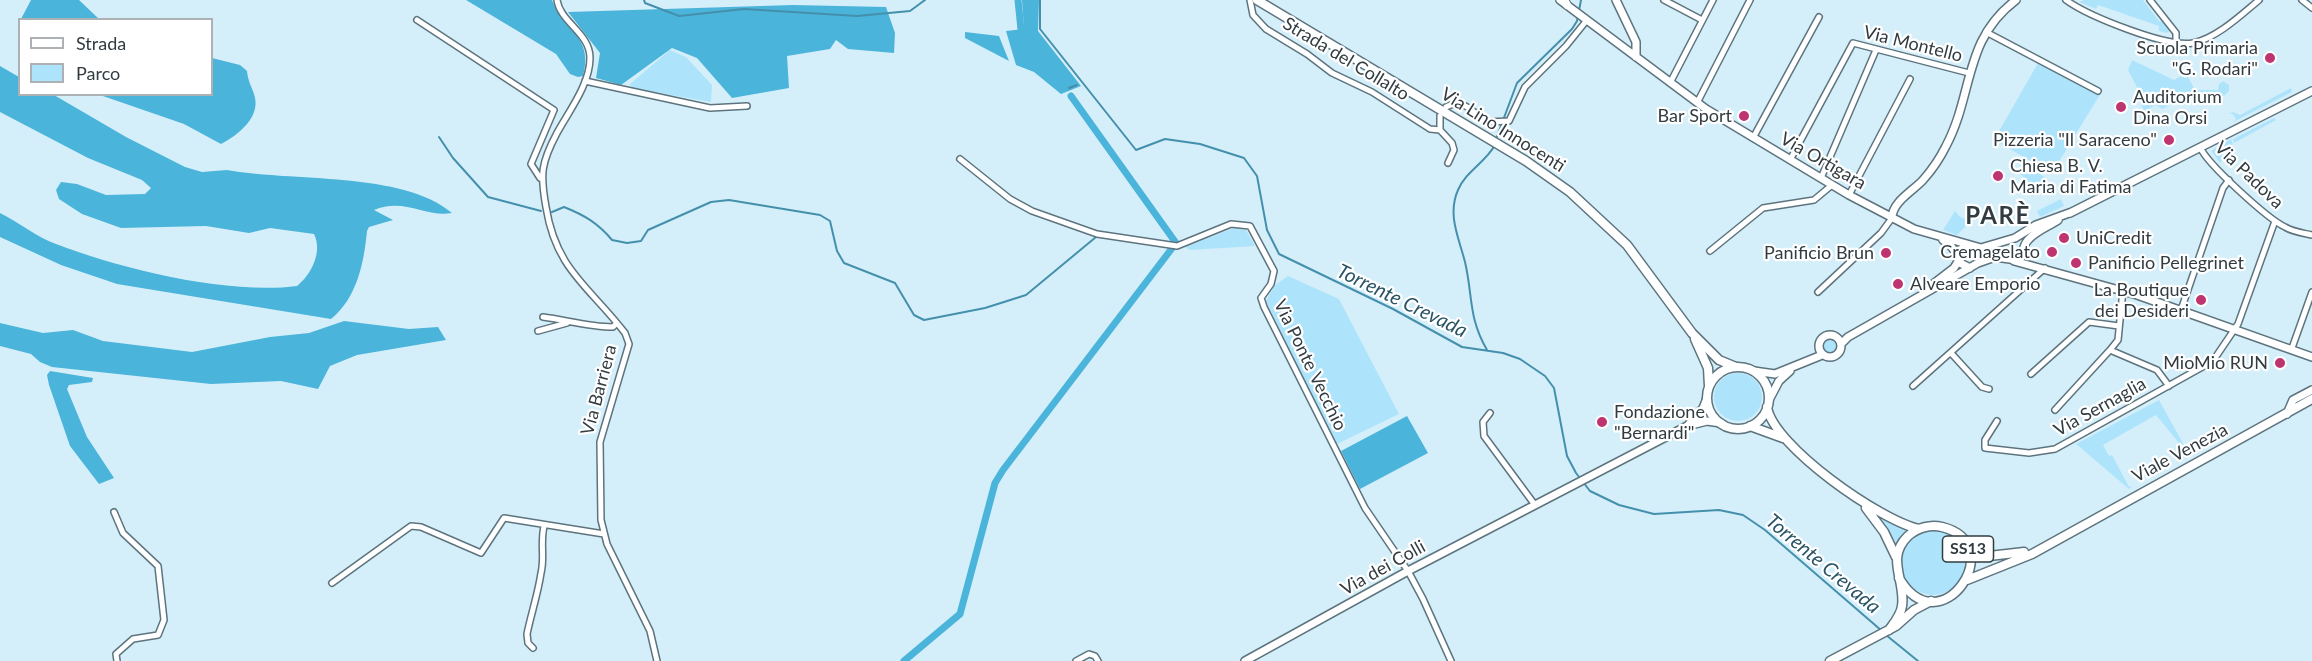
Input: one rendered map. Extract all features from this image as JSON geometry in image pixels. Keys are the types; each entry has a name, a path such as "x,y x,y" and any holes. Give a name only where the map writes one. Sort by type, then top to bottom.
{"main road":[{"name":"Via Lino Innocenti","path":"1257,0 1482,134 1570,192 1627,245 1670,301 1692,333 1708,368 1709,386"},
{"name":"Via Lino Innocenti","path":"1692,333 1719,360 1736,367"},
{"path":"1768,403 1764,415 1750,426 1735,429 1721,423 1709,408 1707,398 1709,386 1720,373 1736,367 1754,371 1765,383 1772,424 1786,439 1862,503 1891,520 1919,529"},
{"name":"Viale Venezia","path":"1889,630 1931,601 1953,596 1967,579 2032,554 2312,399"},
{"path":"1750,426 1786,439"},
{"path":"1862,503 1884,532 1896,557 1902,608 1889,630"},
{"name":"Viale Venezia","path":"1919,529 1943,527 1958,535 1968,548 1989,556 2022,553 2063,536"},
{"name":"SS13","path":"1896,557 1901,545 1919,529"},
{"name":"SS13","path":"1967,579 1971,569 1968,548"},
{"path":"1899,578 1912,594 1931,601"},
{"name":"SS13","path":"1830,661 1889,630"}],"street":[{"name":"Via Barriera","path":"556,0 591,55 585,81 546,154 541,179 550,231 557,250 572,272 625,333 629,348 600,442 604,534 650,631 657,661"},
{"name":"Strada del Collalto","path":"1250,0 1253,15 1266,29 1347,82 1372,92 1430,129 1440,130"},
{"path":"1616,0 1636,42 1636,57"},
{"path":"1664,0 1702,20"},
{"path":"1670,83 1713,0"},
{"path":"1697,103 1750,0"},
{"path":"1878,210 1900,201 1924,179 1946,147 1969,73 1986,32 1998,16 2016,0"},
{"path":"2066,0 2094,16 2176,43 2203,40 2259,0"},
{"path":"2150,0 2176,33 2176,43"},
{"path":"2302,0 2311,6"},
{"name":"Via Ortigara","path":"1566,4 1697,103 1753,138 1892,218 1938,237 1968,245"},
{"path":"1753,138 1819,16"},
{"path":"1446,106 1456,102 1463,104 1482,119 1496,123 1506,122 1513,117 1525,87 1566,46 1585,18"},
{"name":"Via Barriera","path":"417,20 554,110 531,164 541,179"},
{"path":"1986,32 2098,91"},
{"name":"Via Montello","path":"1790,160 1853,43 1969,73"},
{"path":"1821,178 1876,50"},
{"path":"1849,195 1910,79"},
{"path":"585,81 710,108 747,106"},
{"path":"1839,341 1840,351 1836,356 1829,357 1821,351 1820,341 1826,336 1839,341 1848,337 1978,263 1991,258 2020,258 2030,237 2072,212 2312,91"},
{"path":"1440,117 1440,130 1453,146 1453,157 1448,163"},
{"name":"Via Padova","path":"2200,147 2206,158 2275,221 2296,232 2312,235"},
{"name":"Via Ponte Vecchio","path":"960,159 1016,202 1032,211 1097,234 1178,246 1231,224 1250,226 1275,271 1271,284 1261,298 1264,307 1365,508 1408,571"},
{"path":"2181,310 2223,188 2229,180"},
{"path":"1710,251 1762,208 1814,200 1832,185"},
{"path":"1818,292 1881,233 1892,218 1900,201"},
{"path":"1920,296 1954,268 1962,248 1968,245 1976,248 2003,242 2015,238 2036,225 2072,212"},
{"name":"Via Sernaglia","path":"1997,421 1985,440 1985,448 2029,453 2046,452 2072,441 2209,365 2236,329 2275,221"},
{"name":"Via Ortigara","path":"1938,237 1951,246 1958,258"},
{"path":"2015,238 2032,264"},
{"path":"2003,242 2001,248 2008,259 2123,290 2292,348 2312,357"},
{"path":"1976,248 1980,257 1978,263"},
{"path":"1958,258 1963,266 1970,268"},
{"path":"1913,386 2045,268"},
{"path":"2055,410 2118,340 2123,290"},
{"path":"2292,348 2312,292"},
{"path":"543,317 567,323"},
{"path":"538,331 576,322 613,327 617,323"},
{"path":"2031,374 2089,322 2120,326"},
{"path":"2110,350 2157,370 2169,386"},
{"path":"1768,403 1779,381 1794,368 1821,351"},
{"path":"1950,353 1982,387 1989,389"},
{"path":"1754,371 1775,374 1794,368"},
{"path":"2286,414 2293,400 2312,390"},
{"path":"1687,426 1703,408 1707,398"},
{"path":"1490,413 1483,422 1484,436 1535,505"},
{"path":"1687,426 1707,420 1721,423"},
{"name":"Via dei Colli","path":"1246,661 1408,571 1687,426"},
{"path":"114,513 123,533 158,567 164,620 158,635 133,639 117,654 117,661"},
{"path":"332,583 411,526 421,526 481,553 504,518 604,534"},
{"path":"533,648 528,643 527,634 542,572 543,556 540,544 544,526"},
{"path":"1408,571 1451,661"},
{"path":"1076,661 1089,654 1095,656 1098,661"}],"green space":[{"path":"2084,0 2143,0 2160,22 2163,18 2170,31 2166,33 2159,31 2159,26 2098,5 2096,9 2079,2"},
{"path":"670,50 686,57 712,85 711,102 631,88 630,84"},
{"path":"2132,60 2174,80 2186,73 2195,90 2218,90 2219,84 2223,81 2229,85 2229,91 2224,96 2207,94 2193,98 2191,94 2162,109 2156,105 2144,111 2140,101 2142,97 2128,70"},
{"path":"2038,63 2101,93 2052,173 1994,140"},
{"path":"2291,88 2292,92 2233,122 2236,119 2233,114 2229,114 2233,112 2240,115"},
{"path":"2274,118 2276,120 2234,143 2233,139"},
{"path":"2231,139 2233,144 2222,153 2223,159 2220,163 2211,151"},
{"path":"2027,161 2047,180 2038,190 2017,171"},
{"path":"2061,199 2064,206 2040,217 2037,211"},
{"path":"1955,211 1960,217 1971,221 1957,235 1943,230"},
{"path":"1234,228 1246,230 1255,246 1190,250 1185,247"},
{"path":"1288,276 1339,299 1399,414 1335,445 1266,301 1274,286"},
{"path":"1830,339 1835,341 1837,346 1835,351 1830,353 1825,351 1823,346 1825,341"},
{"path":"1733,373 1743,373 1758,383 1762,397 1761,406 1752,417 1743,421 1733,421 1718,411 1714,402 1714,392 1724,377"},
{"path":"2159,400 2190,456 2186,459 2181,453 2183,448 2156,415 2103,445 2109,456 2112,455 2129,487 2132,486 2129,489 2076,444"},
{"path":"1879,518 1906,530 1896,543"},
{"path":"1933,531 1945,533 1956,540 1963,551 1965,563 1963,575 1956,586 1945,593 1933,595 1921,593 1910,586 1903,575 1901,563 1903,551 1910,540 1921,533"}],"shaded area":[{"path":"31,0 79,0 98,18 22,18"},
{"path":"466,0 552,0 557,11 581,43 585,63 583,76 570,74 556,54"},
{"path":"1022,0 1039,0 1038,31 1081,86 1061,94 1034,72 1016,65 1006,31 1024,29"},
{"path":"793,5 886,7 895,33 894,53 848,49 836,40 830,49 787,56 789,88 732,98 697,58 672,48 621,85 596,78 600,53 568,12"},
{"path":"965,32 999,36 1009,61 965,38"},
{"path":"213,58 240,65 247,71 256,102 255,110 252,118 234,136 221,144 184,124 103,96 213,96"},
{"path":"0,66 18,76 18,96 56,96 126,137 185,167 202,172 227,170 376,184 405,190 431,200 452,213 433,213 395,206 374,210 393,220 369,227 358,279 347,301 331,319 117,284 61,265 0,237 0,213 49,241 111,262 175,278 239,287 297,286 307,276 314,263 316,241 314,234 270,228 249,233 206,226 121,228 82,214 59,199 56,190 61,182 77,184 106,195 145,194 151,188 142,180 88,158 0,112"},
{"path":"344,321 409,329 438,327 446,340 357,355 330,366 318,389 281,381 211,384 52,367 40,362 31,354 0,346 0,323 43,333 73,330 103,341 192,352 270,337 309,333"},
{"path":"50,371 93,378 92,382 69,385 67,389 87,437 114,478 99,484 70,446 49,385 47,375"},
{"path":"1407,416 1428,453 1360,489 1341,451"}],"waterway":[{"name":"Torrente Crevada","path":"644,0 645,3 679,16 744,9 857,16 910,11 925,0"},
{"path":"1018,0 1021,30 1056,75"},
{"name":"Torrente Crevada","path":"1040,0 1040,29 1136,150 1165,139 1200,144 1244,158 1257,176 1267,230 1279,254 1393,309 1462,347 1503,353 1520,359 1545,376 1554,388 1567,456 1576,473 1590,491 1619,505 1654,514 1719,510 1743,515 1765,530 1882,631"},
{"path":"1496,139 1517,83 1572,29 1577,21 1581,0"},
{"path":"1069,88 1077,85"},
{"path":"904,661 960,614 995,483 1176,243 1071,96"},
{"path":"439,137 453,158 488,197 541,211"},
{"path":"1487,350 1474,317 1465,262 1455,226 1454,208 1461,183 1495,145"},
{"path":"552,212 564,207 590,220 612,240 627,243 641,241 648,230 711,202 729,200 820,215 830,221 837,251 844,263 895,283 914,315 924,320 985,308 1026,295 1096,237"},
{"name":"Torrente Crevada","path":"1886,635 1918,661"}],"place":[{"name":"Scuola Primaria \"G. Rodari\"","path":"2270,58"},
{"name":"Auditorium Dina Orsi","path":"2121,107"},
{"name":"Bar Sport","path":"1744,116"},
{"name":"Pizzeria \"Il Saraceno\"","path":"2169,140"},
{"name":"Chiesa B. V. Maria di Fatima","path":"1998,176"},
{"name":"UniCredit","path":"2064,238"},
{"name":"Cremagelato","path":"2052,252"},
{"name":"Panificio Brun","path":"1886,253"},
{"name":"Panificio Pellegrinet","path":"2076,263"},
{"name":"Alveare Emporio","path":"1898,284"},
{"name":"La Boutique dei Desideri","path":"2201,300"},
{"name":"MioMio RUN","path":"2280,363"},
{"name":"Fondazione \"Bernardi\"","path":"1602,422"}],"district":[{"name":"PARÈ","path":"1998,216"}]}
